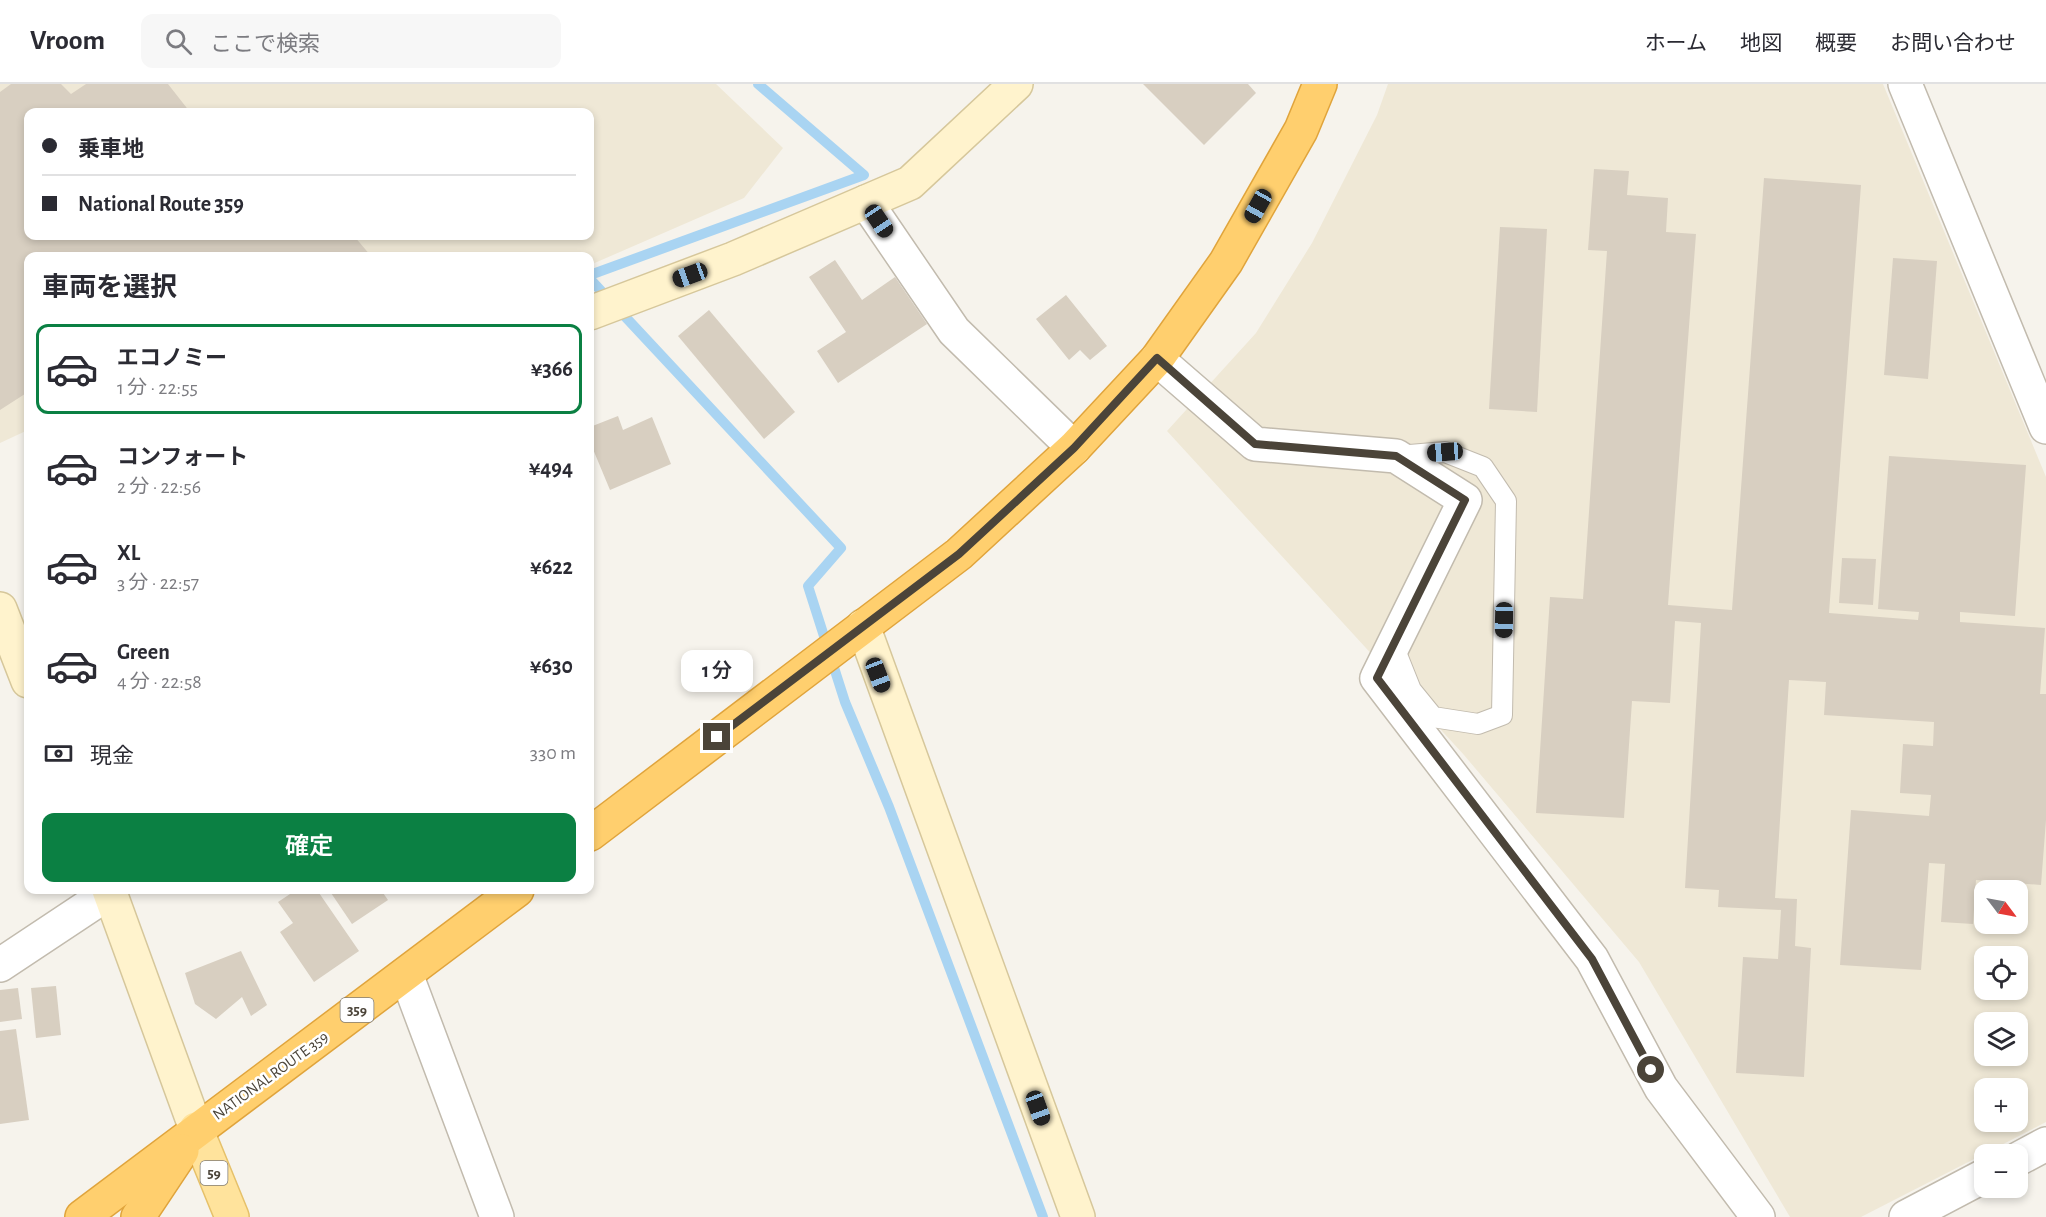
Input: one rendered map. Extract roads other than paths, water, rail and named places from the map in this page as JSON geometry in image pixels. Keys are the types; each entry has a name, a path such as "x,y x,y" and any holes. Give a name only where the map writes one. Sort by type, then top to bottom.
{"highway":[{"path":"594,831 959,554 1074,448 1157,358 1226,262 1301,130 1320,84"},
{"name":"NATIONAL ROUTE 359","path":"82,1217 512,894"},
{"name":"NATIONAL ROUTE 359","path":"138,1217 196,1130"}],"main road":[{"name":"59","path":"196,1130 232,1217"}],"street":[{"path":"594,311 733,259 910,183 1016,84"},
{"path":"1905,84 2046,427"},
{"path":"866,202 954,331 1074,448"},
{"path":"1157,358 1255,444 1396,456 1465,500 1377,678 1592,959 1661,1088 1758,1217"},
{"path":"0,609 24,671"},
{"path":"862,626 1078,1217"},
{"path":"0,965 105,894"},
{"path":"112,894 196,1130"},
{"path":"406,974 497,1217"},
{"path":"2028,1154 2046,1144"},
{"path":"1906,1217 1974,1181"}],"lane":[{"path":"1393,645 1412,690 1433,717 1478,724 1502,715 1506,501 1483,466 1445,452 1396,456"}],"waterway":[{"path":"594,274 864,175 758,84"},
{"path":"594,283 841,548 808,586 845,702 889,807 1043,1217"}]}
